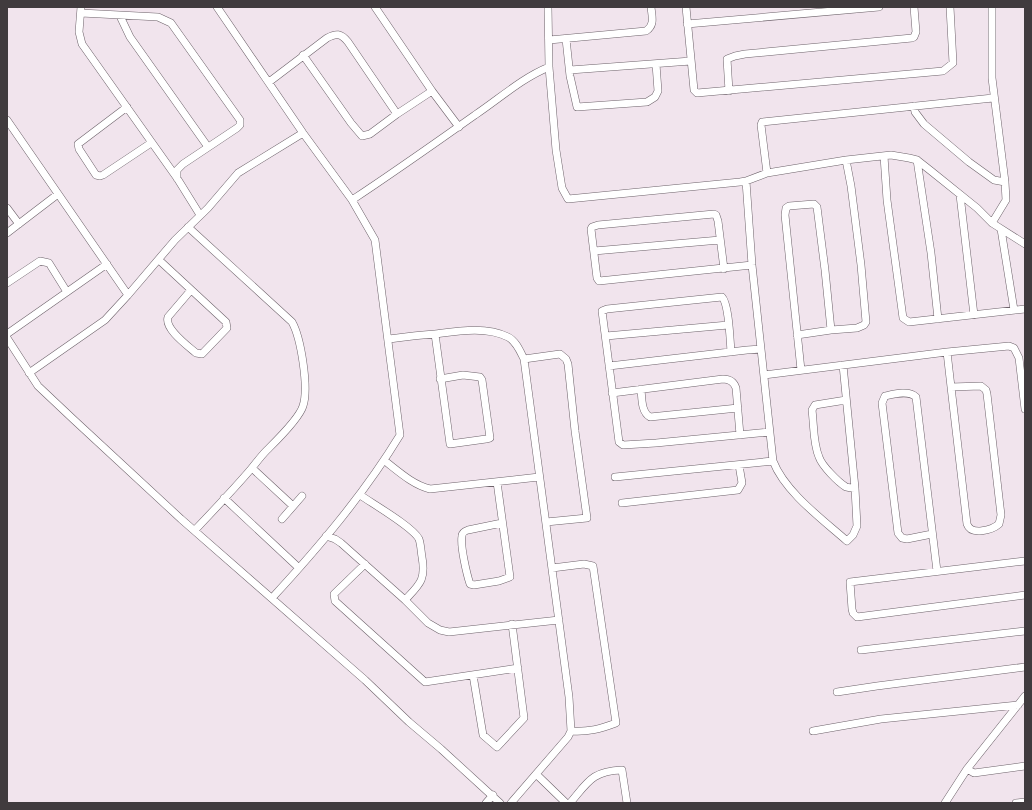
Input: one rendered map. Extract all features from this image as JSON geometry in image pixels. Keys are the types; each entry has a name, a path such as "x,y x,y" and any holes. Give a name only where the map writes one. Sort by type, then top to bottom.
{"street":[{"path":"217,7 302,133 352,200 375,240 389,339 400,435 385,461 360,495 272,598"},
{"path":"375,7 432,91 459,127"},
{"path":"548,7 549,67 556,150 562,188 568,199 746,181 766,173 846,160 900,156 917,160 977,208 992,223 1025,244"},
{"path":"549,40 646,30 650,27 653,21 651,7"},
{"path":"686,7 694,90 697,94 943,71 953,63 950,7"},
{"path":"687,24 842,9 879,7"},
{"path":"729,91 727,65 730,57 745,54 912,38 916,35 914,7"},
{"path":"992,7 993,98 1005,182 1006,200 992,223"},
{"path":"177,178 177,170 180,167 237,128 240,125 240,120 171,23 158,17 120,16 81,10 79,32 82,44 177,178 200,214"},
{"path":"120,16 130,37 208,147"},
{"path":"269,82 303,55 336,34 342,36 397,114"},
{"path":"566,39 577,107 647,102 655,97 658,91 656,64"},
{"path":"303,55 351,123 362,136 370,134 432,91"},
{"path":"570,70 691,60"},
{"path":"352,200 522,82 541,70 549,67"},
{"path":"766,173 761,128 762,122 993,98"},
{"path":"914,106 915,112 924,124 963,157 987,176 994,180 1005,182"},
{"path":"127,107 78,144 79,149 96,175 103,175 151,143"},
{"path":"8,125 128,295"},
{"path":"29,373 105,320 188,227 208,208 238,173 302,133"},
{"path":"884,156 886,200 903,318 910,322 1025,309"},
{"path":"797,335 857,328 864,325 866,322 861,265 851,186 846,160"},
{"path":"917,160 931,253 938,319"},
{"path":"746,181 752,265 773,461 776,469 788,486 820,518 847,540 853,535 857,526 855,488 843,365"},
{"path":"7,233 58,194"},
{"path":"960,195 974,315"},
{"path":"801,370 785,215 786,208 792,205 814,204 819,211 831,330"},
{"path":"7,208 20,224"},
{"path":"724,269 718,221 715,214 595,226 591,229 597,278 599,280 724,269 752,265"},
{"path":"188,227 288,317 295,327 298,335 304,375 305,398 300,412 287,429 195,530"},
{"path":"1001,229 1014,310"},
{"path":"594,251 720,240"},
{"path":"159,260 192,290 226,322 227,328 202,354 196,353 170,329 167,321 168,317 192,290"},
{"path":"7,283 40,261 49,263 67,292"},
{"path":"7,334 107,264"},
{"path":"731,352 724,300 721,296 605,309 602,312 619,442 623,445 656,443 769,432"},
{"path":"606,336 728,325"},
{"path":"389,339 459,330 475,330 500,334 508,337 513,341 524,359 571,713 571,731 568,737 511,803"},
{"path":"435,334 440,379 450,444 490,438 482,380 480,377 463,375 440,379"},
{"path":"7,338 38,386 139,482 365,680 409,722 493,795 500,803"},
{"path":"764,375 947,352 1008,346 1014,348 1019,358 1025,409"},
{"path":"609,366 761,349"},
{"path":"947,352 951,387 967,524 968,528 972,530 991,528 999,524 1001,516 986,390 981,386 951,387"},
{"path":"524,359 560,354 566,359 568,364 575,431 588,518 546,522"},
{"path":"612,393 726,379 735,385 740,435"},
{"path":"641,389 644,410 650,416 738,408"},
{"path":"932,534 907,539 902,538 898,533 882,403 885,396 903,393 910,393 916,396 937,571"},
{"path":"846,400 815,405 812,410 817,450 820,460 833,476 843,485 855,488"},
{"path":"385,461 412,481 430,489 540,476"},
{"path":"615,477 773,461"},
{"path":"622,503 738,490 742,483 739,465"},
{"path":"252,468 292,506"},
{"path":"497,482 510,577 499,581 474,585 470,584 462,545 463,532 502,523"},
{"path":"360,495 408,528 418,539 424,566 423,578 405,600"},
{"path":"282,519 302,496"},
{"path":"224,498 299,568"},
{"path":"326,536 341,543 405,600 428,623 440,630 449,632 559,620"},
{"path":"1025,561 850,582 853,613 857,616 867,616 1025,595"},
{"path":"365,564 334,594 335,601 425,682 518,668"},
{"path":"552,568 584,564 592,566 616,723 598,730 571,731"},
{"path":"473,675 483,735 497,747 524,718 512,624"},
{"path":"861,650 1025,631"},
{"path":"837,692 1025,667"},
{"path":"945,803 967,769 1025,696"},
{"path":"813,731 880,719 1018,705"},
{"path":"967,769 974,773 1025,766"},
{"path":"570,803 591,778 608,771 622,770 627,803"},
{"path":"536,774 566,803"},
{"path":"486,803 493,795"},
{"path":"1016,803 1025,802"}]}
